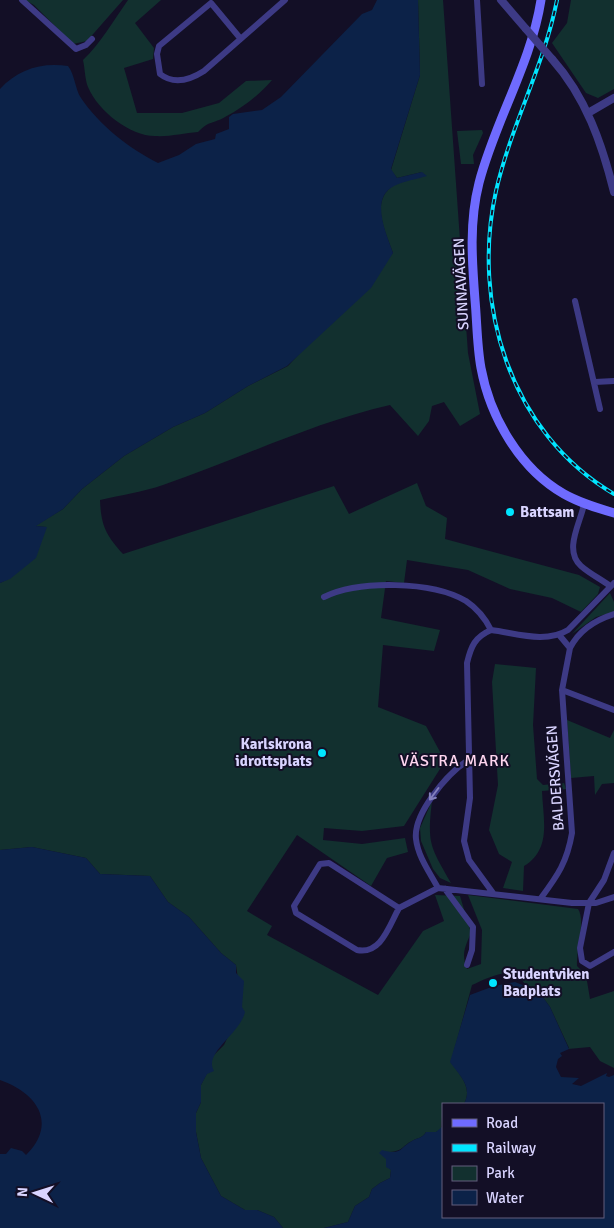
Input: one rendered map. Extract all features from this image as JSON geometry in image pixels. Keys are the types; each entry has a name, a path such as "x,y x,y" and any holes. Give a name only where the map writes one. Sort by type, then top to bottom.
{"main road":[{"name":"SUNNAVÄGEN","path":"541,0 528,50 487,158 477,191 472,248 478,336 485,386 498,419 509,438 533,469 548,483 584,504 614,513"}],"street":[{"path":"22,0 76,49 86,45 92,39"},
{"path":"240,38 211,3 160,46 156,54 160,74 173,80 193,77 240,38 276,3 285,0"},
{"path":"477,0 482,84"},
{"path":"501,0 576,89 588,113 607,164 614,192"},
{"path":"588,113 614,98"},
{"path":"575,301 600,409"},
{"path":"595,382 614,381"},
{"path":"492,893 470,860 464,841 470,798 467,761 467,663 474,641 492,630 531,637 560,636 612,585 583,568 574,556 576,532 584,504"},
{"path":"324,597 335,592 370,585 400,585 440,592 467,602 483,614 492,630"},
{"path":"560,636 570,648 577,635 603,617 614,614"},
{"name":"BALDERSVÄGEN","path":"541,898 561,871 568,854 572,833 562,690 570,648"},
{"path":"562,690 614,710"},
{"path":"467,761 437,790 426,806 418,823 416,837 422,858 442,889 474,927 472,950 467,965"},
{"path":"614,853 604,880 589,903 580,948 582,961 585,965 595,964 614,952"},
{"path":"399,908 329,862 320,864 294,906 296,913 357,950 364,951 378,946 399,908 442,889 589,903 614,897"}],"green space":[{"path":"25,0 123,0 87,41 73,44 34,5"},
{"path":"128,0 161,0 135,23 154,48 153,59 124,68 137,113 182,113 219,103 246,81 272,80 245,105 198,132 155,136 135,132 125,127 107,113 93,96 87,84 83,60 101,39"},
{"path":"418,0 443,0 468,353 480,414 460,426 444,402 432,406 429,421 418,436 390,405 332,421 163,485 100,500 103,524 112,541 123,554 334,486 349,514 417,483 426,506 447,518 445,539 579,575 600,587 598,594 581,612 552,598 510,589 468,570 407,560 404,583 386,581 381,618 440,630 434,651 383,645 378,707 426,726 445,761 404,826 362,831 324,828 323,840 362,844 405,838 408,852 387,858 371,886 297,835 247,911 272,926 267,935 378,995 423,931 444,921 435,895 460,896 471,933 464,951 467,969 481,964 482,930 468,895 578,909 581,928 577,966 586,975 590,999 614,991 614,1068 600,1061 590,1047 568,1049 550,1007 542,996 531,994 519,977 514,974 502,974 472,985 451,1062 466,1087 467,1092 464,1103 442,1103 441,1130 426,1132 400,1149 390,1152 386,1159 391,1170 390,1178 372,1189 369,1197 355,1206 348,1222 324,1228 283,1228 274,1217 257,1210 245,1210 221,1196 201,1158 196,1132 196,1113 201,1102 201,1085 211,1065 212,1057 224,1045 242,1007 236,965 221,953 189,917 168,902 150,876 100,874 86,858 32,847 0,850 0,583 15,574 28,560 39,543 46,527 35,526 63,509 82,489 124,456 173,427 205,413 248,386 288,366 393,253 382,218 382,200 386,192 394,185 422,172 397,178 391,170 420,75"},
{"path":"571,0 614,0 614,89 598,98 586,93 552,43 567,23"},
{"path":"482,130 483,133 473,155 474,164 461,164 457,131"},
{"path":"610,593 614,602 614,612 596,617 572,634"},
{"path":"495,664 536,668 533,725 537,779 543,785 564,783 566,789 542,791 544,833 539,851 524,866 523,891 503,888 512,862 499,854 489,830 498,785 492,682"},
{"path":"567,720 610,738 614,730 614,783 602,784 595,795 594,776 571,778"},
{"path":"432,801 430,836 438,861 451,883 440,878 433,869 421,841 420,828"}],"water":[{"path":"377,0 418,0 420,75 391,169 397,178 422,172 427,176 394,186 382,199 381,208 384,227 393,253 371,288 287,366 248,386 205,413 173,427 124,456 82,489 63,509 36,526 47,527 36,558 10,579 0,583 0,89 15,76 31,68 49,65 68,66 81,98 97,118 126,143 158,163 179,155 196,144 215,139 216,134 229,129 229,117 233,114 262,110 281,97 362,14 372,10"},
{"path":"32,847 86,858 100,874 150,876 168,902 189,917 221,953 236,965 236,973 244,981 242,1007 245,1012 237,1028 214,1057 212,1064 214,1071 207,1074 201,1085 201,1102 196,1113 196,1132 201,1158 221,1196 245,1210 257,1210 274,1217 283,1228 0,1228 0,1154 6,1154 11,1148 22,1151 26,1155 36,1143 41,1132 42,1121 39,1110 33,1101 13,1086 0,1080 0,850"},
{"path":"515,982 525,986 531,994 542,996 550,1007 569,1049 560,1053 562,1056 558,1059 556,1067 561,1077 579,1078 572,1084 581,1086 607,1073 606,1076 609,1077 614,1075 614,1228 324,1228 348,1222 355,1206 369,1197 372,1189 390,1178 391,1170 386,1167 386,1159 379,1153 382,1150 397,1152 426,1132 436,1132 442,1127 442,1218 604,1218 604,1103 464,1103 467,1092 466,1087 450,1062 470,995 494,986"}],"railway":[{"path":"557,0 544,48 510,143 496,191 490,234 489,277 495,320 507,362 524,401 548,437 578,468 614,494"}],"place":[{"name":"Battsam","path":"510,512"},
{"name":"Karlskrona idrottsplats","path":"322,753"},
{"name":"Studentviken Badplats","path":"493,983"}],"district":[{"name":"VÄSTRA MARK","path":"455,761"}]}
